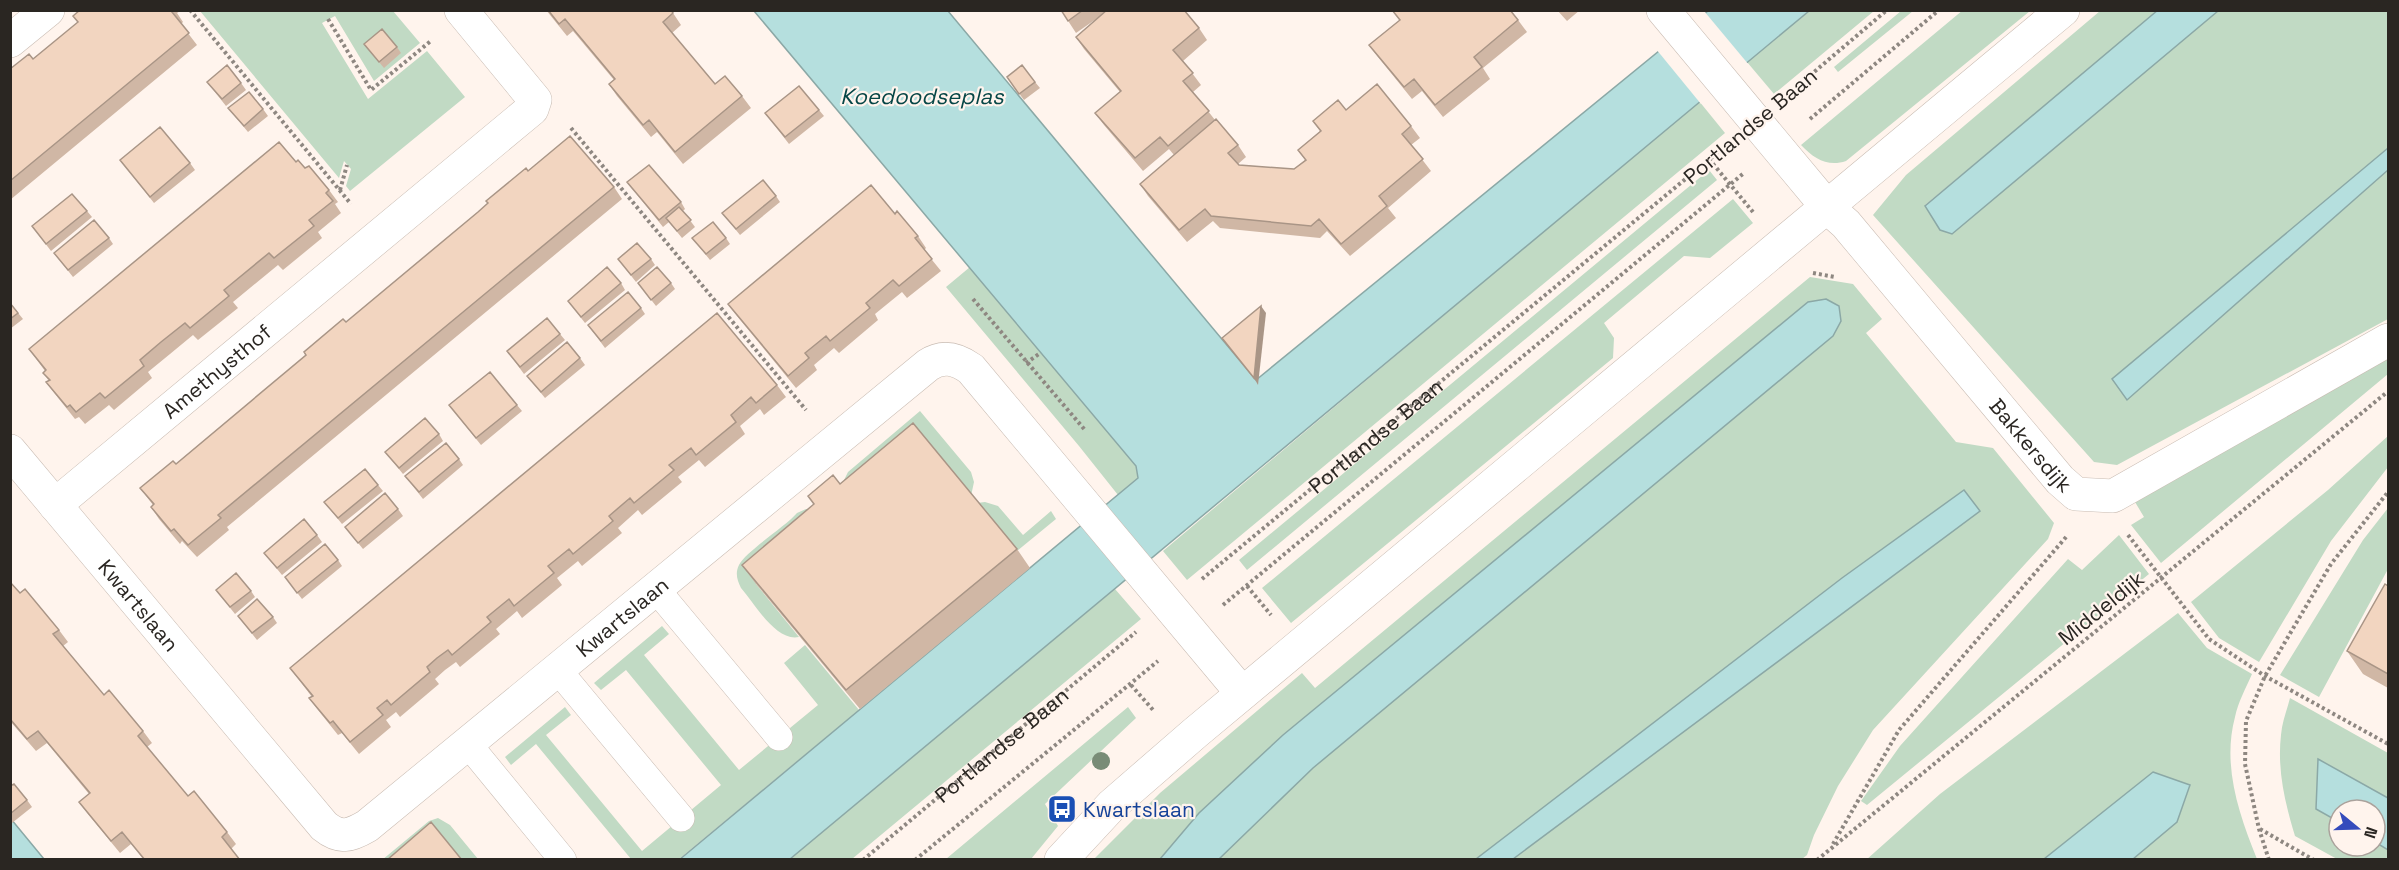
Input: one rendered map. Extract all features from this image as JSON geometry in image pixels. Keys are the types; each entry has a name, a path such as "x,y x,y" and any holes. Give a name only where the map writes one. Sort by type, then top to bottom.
{"street":[{"path":"10,41 48,10"},
{"name":"Bakkersdijk","path":"1663,10 2060,480 2076,494 2113,496 2388,340"},
{"path":"1061,860 1112,806 1242,693 1828,208 2063,10"},
{"path":"463,12 535,100"},
{"name":"Amethysthof","path":"55,505 532,109 535,100"},
{"name":"Kwartslaan","path":"10,451 324,826 334,834 352,834 367,826 928,365 940,359 952,359 971,369 1242,693"}],"lane":[{"path":"655,588 778,737"},
{"path":"557,669 681,818"},
{"path":"468,744 563,860"}],"path":[{"path":"190,10 378,237"},
{"name":"Portlandse Baan","path":"863,860 1162,598 1749,113 1887,10"},
{"name":"Portlandse Baan","path":"915,860 1131,685 1191,632 1939,10"},
{"path":"328,20 371,90 463,12"},
{"path":"535,100 559,113 834,442"},
{"path":"340,190 347,165"},
{"path":"974,299 1085,430"},
{"path":"1022,366 1039,354"},
{"name":"Middeldijk","path":"1817,860 2388,391"},
{"path":"2270,860 2259,829 2245,764 2246,721 2265,676 2331,564 2388,492"},
{"name":"Middeldijk","path":"1831,847 1899,730 2077,525 2076,494"},
{"path":"2125,531 2209,639 2265,676 2388,744"},
{"path":"1131,685 1160,718"},
{"path":"2259,829 2314,860"}],"green space":[{"path":"1963,10 2030,11 1846,161 1827,162 1811,154 1801,145"},
{"path":"200,11 393,11 420,43 374,81 335,16 322,23 368,99 427,51 465,97 350,191 346,186 351,169 344,161 339,178"},
{"path":"1809,11 1874,11 1774,94 1747,62"},
{"path":"1901,11 1913,11 1838,72 1834,67"},
{"path":"2100,11 2158,11 1925,205 1940,230 1952,234 2218,11 2388,11 2388,148 2113,379 2127,400 2388,170 2388,319 2117,465 2094,462 1873,215 1906,175"},
{"path":"1699,101 1725,133 1187,580 1163,551"},
{"path":"1709,170 1717,180 1247,570 1239,560"},
{"path":"1733,199 1753,223 1710,258 1684,256 1604,323 1614,338 1613,358 1291,623 1262,588"},
{"path":"970,267 1136,466 1138,478 1118,495 946,287"},
{"path":"1810,277 1853,284 1882,319 1866,333 1956,442 1993,448 2054,523 2048,539 1873,730 1838,786 1814,835 1807,855 1802,859 1513,859 1980,511 1964,490 1842,578 1476,859 1219,859 1235,841 1808,302 1283,735 1199,813 1160,859 1093,860 1160,793 1302,673 1315,688"},
{"path":"2388,355 2388,374 2161,563 2131,525 2144,517 2135,502"},
{"path":"920,411 971,472 974,482 971,496 843,482 848,472"},
{"path":"2388,436 2388,467 2331,541 2259,662 2219,638 2191,602 2328,490"},
{"path":"985,502 998,506 1023,535 1051,511 1056,519 1017,551 977,503"},
{"path":"2388,508 2388,569 2319,697 2280,675 2363,540"},
{"path":"806,509 813,510 756,584 799,637 790,637 774,628 759,612 741,588 737,571 749,553 797,513"},
{"path":"2119,535 2149,574 1867,805 1861,801 1900,746 2068,559 2082,570"},
{"path":"1115,589 1141,619 852,859 790,859"},
{"path":"2178,613 2207,648 2252,674 2236,711 2230,754 2234,790 2257,859 2133,859 2177,822 2190,786 2153,772 2044,859 1866,860 1940,794"},
{"path":"662,626 669,634 644,655 739,770 818,705 784,663 805,645 859,710 679,859 631,859 536,744 511,765 505,757 565,707 571,715 546,735 642,851 721,785 626,670 601,690 594,683"},
{"path":"2290,698 2388,753 2388,798 2318,759 2316,809 2327,815 2327,854 2295,836 2281,774 2280,748 2283,721"},
{"path":"1128,707 1136,718 1045,804 1058,826 1031,859 946,859"},
{"path":"438,818 450,825 478,859 382,860 429,821"},
{"path":"2388,850 2388,859 2335,858 2387,858"}],"water":[{"path":"2158,10 2218,11 1952,234 1940,230 1925,206"},
{"name":"Koedoodseplas","path":"754,11 948,11 1256,380 1708,11 1809,11 790,859 679,860 1138,478 1136,466"},
{"path":"2388,148 2388,170 2127,400 2112,379"},
{"path":"1826,299 1839,306 1841,321 1833,336 1313,768 1219,859 1160,859 1199,813 1283,735 1808,302"},
{"path":"1964,490 1980,511 1513,859 1476,859 1842,578"},
{"path":"2318,759 2388,798 2388,850 2387,798 2327,798 2327,815 2316,809"},
{"path":"2153,772 2190,785 2177,822 2133,859 2044,859"},
{"path":"11,819 44,859 11,859"}],"pier":[{"path":"1704,11 1749,65 1701,104 1656,49"}],"building":[{"path":"80,10 174,10 172,12 189,33 10,181 10,69 29,54 33,59 78,22 73,16"},
{"path":"548,10 671,10 673,13 663,22 715,84 725,76 742,96 675,152 649,120 643,125 609,84 615,79 565,19 559,24"},
{"path":"1061,10 1083,10 1068,21"},
{"path":"1107,10 1184,10 1199,28 1173,50 1193,73 1183,81 1209,111 1168,146 1160,137 1135,158 1095,113 1121,91 1076,37"},
{"path":"1392,10 1510,10 1518,20 1474,57 1482,67 1435,105 1414,79 1404,87 1369,45 1400,20"},
{"path":"382,29 397,47 379,62 364,44"},
{"path":"227,65 241,83 222,99 207,82"},
{"path":"1022,65 1035,82 1019,94 1007,77"},
{"path":"1377,84 1411,126 1402,134 1423,159 1379,196 1387,206 1341,244 1319,219 1311,226 1211,216 1205,209 1179,230 1140,184 1216,119 1238,145 1228,153 1239,165 1294,169 1306,160 1298,150 1321,131 1313,121 1338,100 1346,110"},
{"path":"799,86 819,110 785,137 765,113"},
{"path":"249,92 263,109 244,126 228,108"},
{"path":"160,127 190,163 150,197 120,160"},
{"path":"570,136 614,187 218,515 221,518 188,545 174,529 171,531 151,507 154,504 140,488 173,461 176,464 306,355 304,352 343,319 346,322 478,212 488,203 486,201 526,168 528,171"},
{"path":"279,142 296,162 298,160 305,168 309,166 329,190 326,193 333,201 309,220 314,226 274,258 269,253 224,290 229,296 190,328 185,323 161,342 140,360 144,366 105,398 100,393 76,412 70,405 67,407 46,382 50,380 43,373 46,370 29,349"},
{"path":"649,165 681,202 659,220 627,182"},
{"path":"763,180 776,196 736,229 722,213"},
{"path":"871,185 895,214 897,211 918,236 915,238 932,259 899,286 893,280 866,303 870,308 830,341 826,336 805,353 809,358 788,376 728,304"},
{"path":"72,194 87,211 46,244 32,226"},
{"path":"679,207 691,220 677,231 666,218"},
{"path":"94,220 109,238 68,270 54,253"},
{"path":"713,222 726,238 706,254 692,238"},
{"path":"637,243 651,259 631,275 618,259"},
{"path":"607,267 621,283 581,317 568,301"},
{"path":"657,267 671,283 651,300 638,283"},
{"path":"628,292 641,308 601,341 588,325"},
{"path":"10,303 18,313 10,319"},
{"path":"1261,306 1254,378 1222,338"},
{"path":"717,313 777,385 756,403 751,397 731,415 736,422 696,455 691,448 669,465 674,470 634,503 630,498 609,516 613,521 573,554 569,549 548,566 554,573 514,606 509,599 487,617 491,622 452,655 448,650 427,667 430,672 391,705 387,700 377,708 383,715 350,742 333,721 330,723 309,698 313,696 290,668"},
{"path":"547,318 560,334 520,367 507,351"},
{"path":"567,342 580,358 541,392 527,376"},
{"path":"490,372 517,405 476,438 449,405"},
{"path":"425,418 439,434 399,468 385,452"},
{"path":"913,423 1017,549 846,690 742,565 814,504 808,496 833,475 840,484"},
{"path":"446,443 459,459 419,492 405,476"},
{"path":"365,469 378,485 338,518 324,502"},
{"path":"385,493 398,509 358,543 345,527"},
{"path":"304,519 317,535 277,568 264,553"},
{"path":"325,544 338,560 297,593 285,577"},
{"path":"236,573 251,591 230,607 216,590"},
{"path":"10,582 20,593 25,589 59,630 53,634 104,695 109,690 143,731 138,736 188,796 194,791 227,832 222,837 240,860 145,860 122,832 111,841 79,802 90,793 38,731 27,739 10,719"},
{"path":"2385,584 2388,586 2388,674 2347,651"},
{"path":"257,599 273,617 252,633 238,616"},
{"path":"14,784 27,800 10,814 10,786"},
{"path":"431,822 462,860 387,860"}],"place":[{"name":"Kwartslaan","path":"1062,809"}]}
